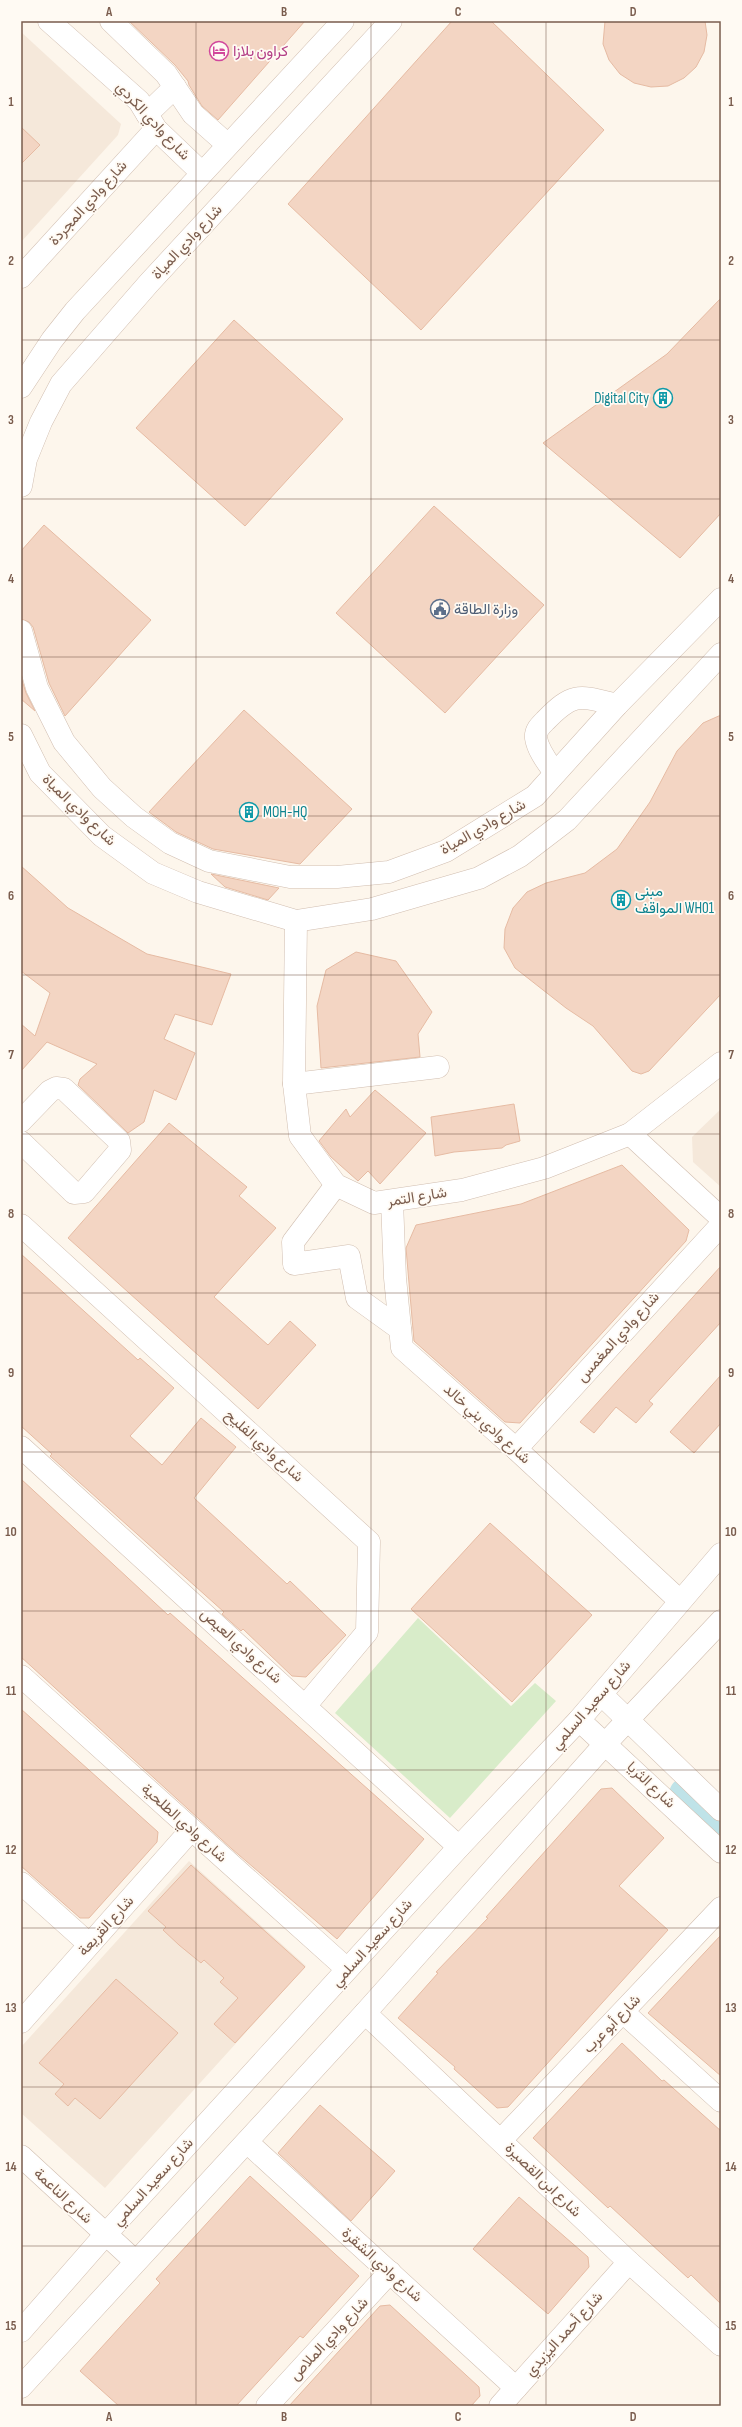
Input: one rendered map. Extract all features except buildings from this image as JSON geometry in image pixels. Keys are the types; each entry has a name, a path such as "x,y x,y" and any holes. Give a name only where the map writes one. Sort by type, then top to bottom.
{"street":[{"name":"شارع وادي الكردي","path":"49,21 139,101 151,122 202,173"},
{"path":"111,21 166,74 194,114 228,145"},
{"path":"21,387 52,340 75,311 344,21"},
{"name":"شارع وادي المياة","path":"21,486 29,453 41,422 61,384 149,283 391,21"},
{"name":"شارع وادي المجردة","path":"21,277 151,122 175,87"},
{"name":"شارع وادي المياة","path":"21,631 27,672 37,688 64,742 102,788 134,817 170,843 209,861 290,877 338,877 389,872 446,851 499,820 535,796 617,705 718,608"},
{"name":"شارع وادي المياة","path":"21,735 40,772 102,836 153,873 198,892 296,921 372,909 480,878 520,856 567,820 721,654"},
{"path":"555,773 539,748 536,737 538,728 558,708 571,698 583,696 617,705"},
{"name":"شارع التمر","path":"296,921 294,1084 300,1136 336,1185 374,1203 462,1190 544,1168 630,1134 717,1070"},
{"path":"294,1084 438,1067"},
{"path":"21,1122 50,1091 56,1088 64,1089 119,1141 121,1146 120,1150 84,1192 74,1193 21,1142"},
{"path":"630,1134 721,1218"},
{"path":"336,1185 293,1242 294,1264 349,1256 358,1298 400,1329"},
{"name":"شارع وادي بني خالد","path":"392,1201 395,1278 402,1348 516,1449 680,1601"},
{"name":"شارع وادي الفليح","path":"21,1225 369,1542 367,1632 306,1705"},
{"name":"شارع وادي المغمس","path":"516,1449 721,1225"},
{"name":"شارع وادي العيص","path":"21,1447 306,1705 459,1847"},
{"name":"شارع سعيد السلمي","path":"21,2331 105,2235 347,1969 602,1695 721,1554"},
{"path":"21,2387 365,2013 606,1743 721,1621"},
{"name":"شارع وادي الطلحية","path":"21,1676 347,1969"},
{"name":"شارع الثريا","path":"602,1695 627,1721 721,1810"},
{"name":"شارع الثريا","path":"579,1720 606,1743 721,1852"},
{"name":"شارع القريعة","path":"21,2022 192,1830"},
{"path":"21,1883 89,1944"},
{"name":"شارع أبو عرب","path":"501,2140 624,2013 721,1908"},
{"name":"شارع ابن القصيرة","path":"365,2013 629,2262 721,2345"},
{"path":"624,2013 721,2101"},
{"name":"شارع وادي الشقرة","path":"247,2142 516,2388"},
{"name":"شارع الناعمة","path":"21,2156 105,2235 136,2261"},
{"name":"شارع أحمد اليزيدي","path":"500,2406 629,2262"},
{"name":"شارع وادي الملاص","path":"267,2406 390,2272"}],"shaded area":[{"path":"21,32 121,124 118,135 21,242"},
{"path":"721,1109 721,1187 693,1162 692,1137"},
{"path":"189,1861 306,1966 105,2188 21,2113 21,2047"}],"green space":[{"path":"418,1618 511,1706 535,1683 556,1701 450,1818 335,1713"}],"waterway":[{"path":"685,1793 721,1824"}],"place":[{"name":"كراون بلازا","path":"219,51"},
{"name":"Digital City","path":"663,398"},
{"name":"وزارة الطاقة","path":"440,609"},
{"name":"MOH-HQ","path":"249,812"},
{"name":"مبنى المواقف WH01","path":"621,900"}]}
